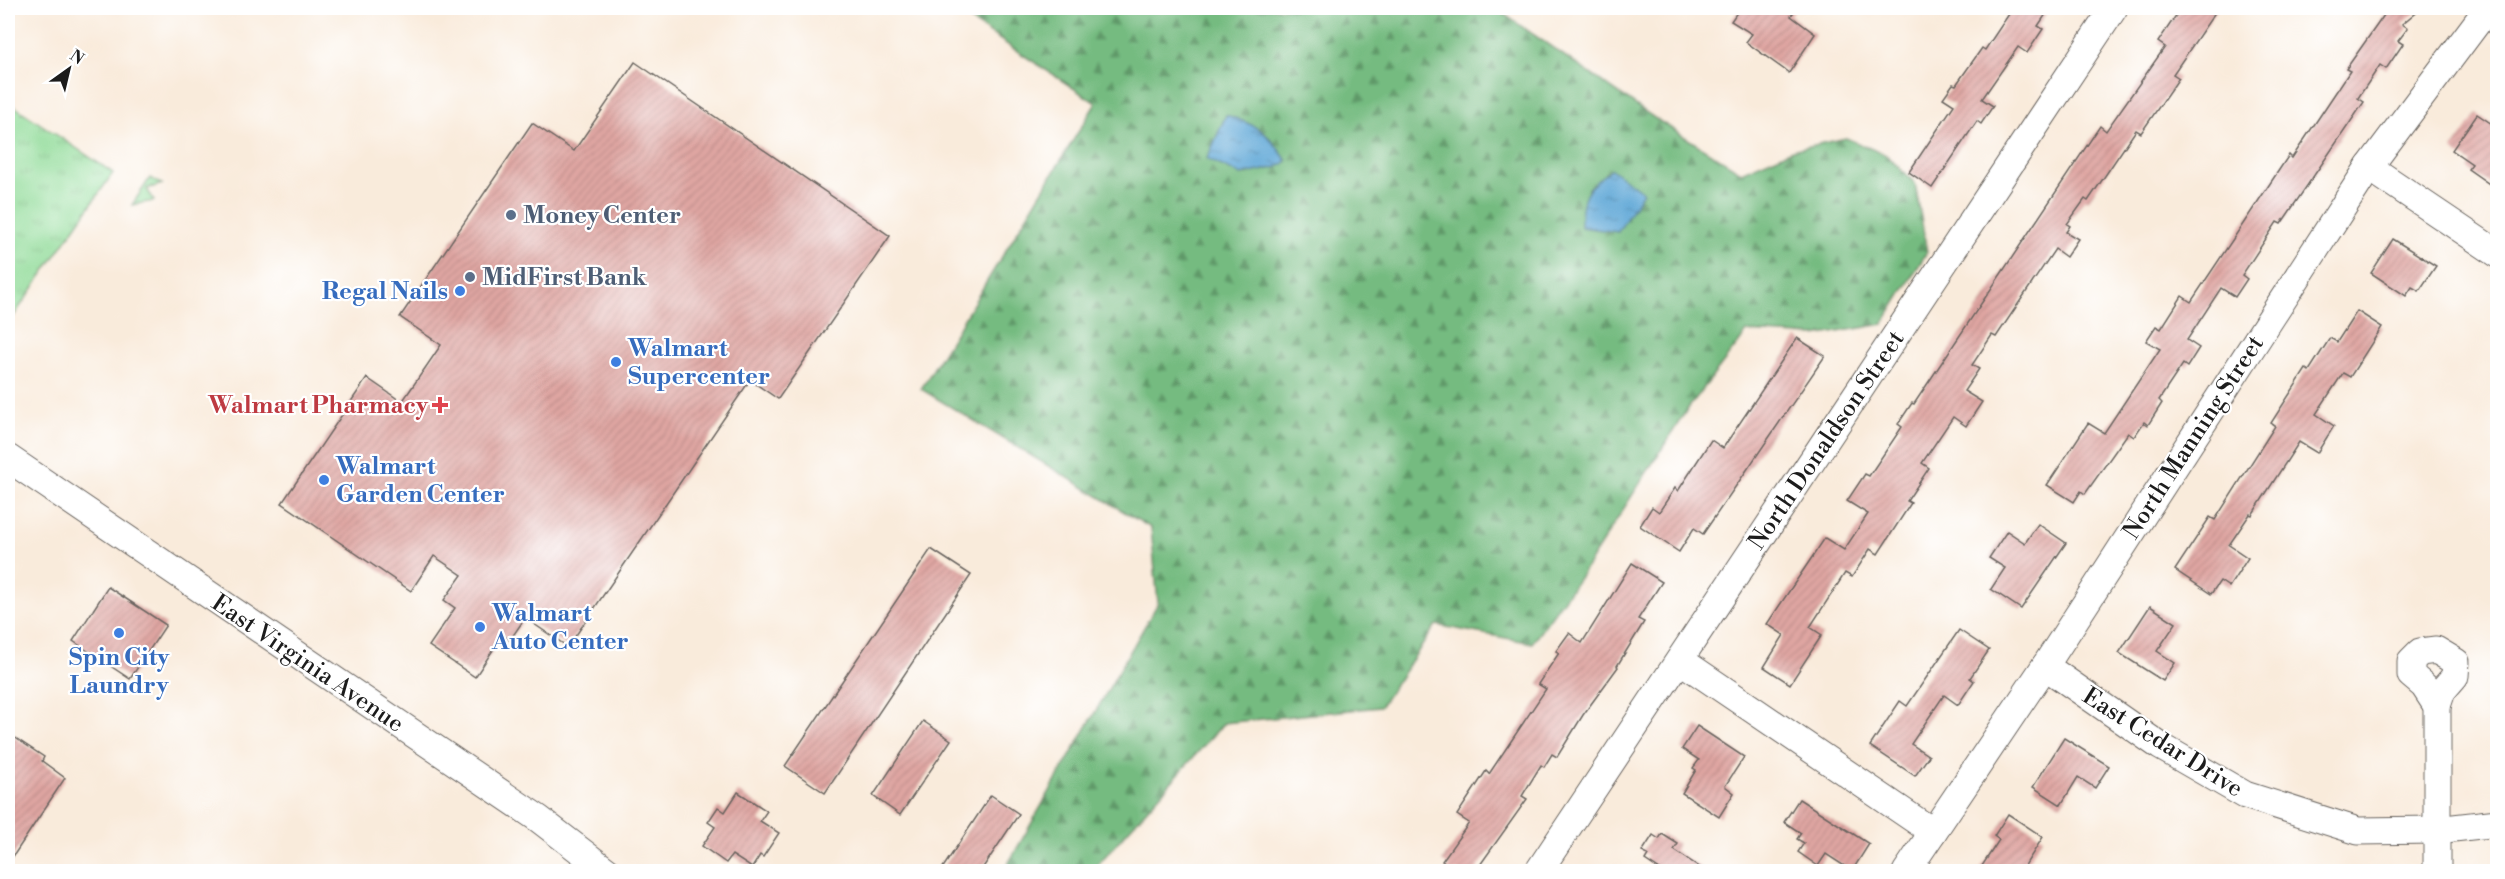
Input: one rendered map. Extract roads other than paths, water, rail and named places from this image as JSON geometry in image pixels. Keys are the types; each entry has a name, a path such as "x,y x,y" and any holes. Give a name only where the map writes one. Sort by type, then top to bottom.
{"street":[{"name":"North Donaldson Street","path":"1538,872 2114,8"},
{"name":"North Manning Street","path":"1906,872 2045,666 2369,167 2488,8"},
{"path":"2369,167 2498,254"},
{"name":"East Virginia Avenue","path":"8,458 538,819 608,872"},
{"path":"1680,660 1933,832"},
{"name":"East Cedar Drive","path":"2045,666 2160,746 2245,795 2358,831 2436,830 2498,823"},
{"path":"2436,872 2437,706"}],"water":[{"path":"1226,115 1255,126 1268,136 1287,161 1278,167 1241,175 1207,159"},
{"path":"1611,169 1643,192 1618,232 1581,227 1582,207 1586,194"}],"place":[{"name":"Money Center","path":"511,215"},
{"name":"MidFirst Bank","path":"470,277"},
{"name":"Regal Nails","path":"460,291"},
{"name":"Walmart Supercenter","path":"616,362"},
{"name":"Walmart Pharmacy","path":"440,405"},
{"name":"Walmart Garden Center","path":"324,480"},
{"name":"Walmart Auto Center","path":"480,627"},
{"name":"Spin City Laundry","path":"119,633"}]}
